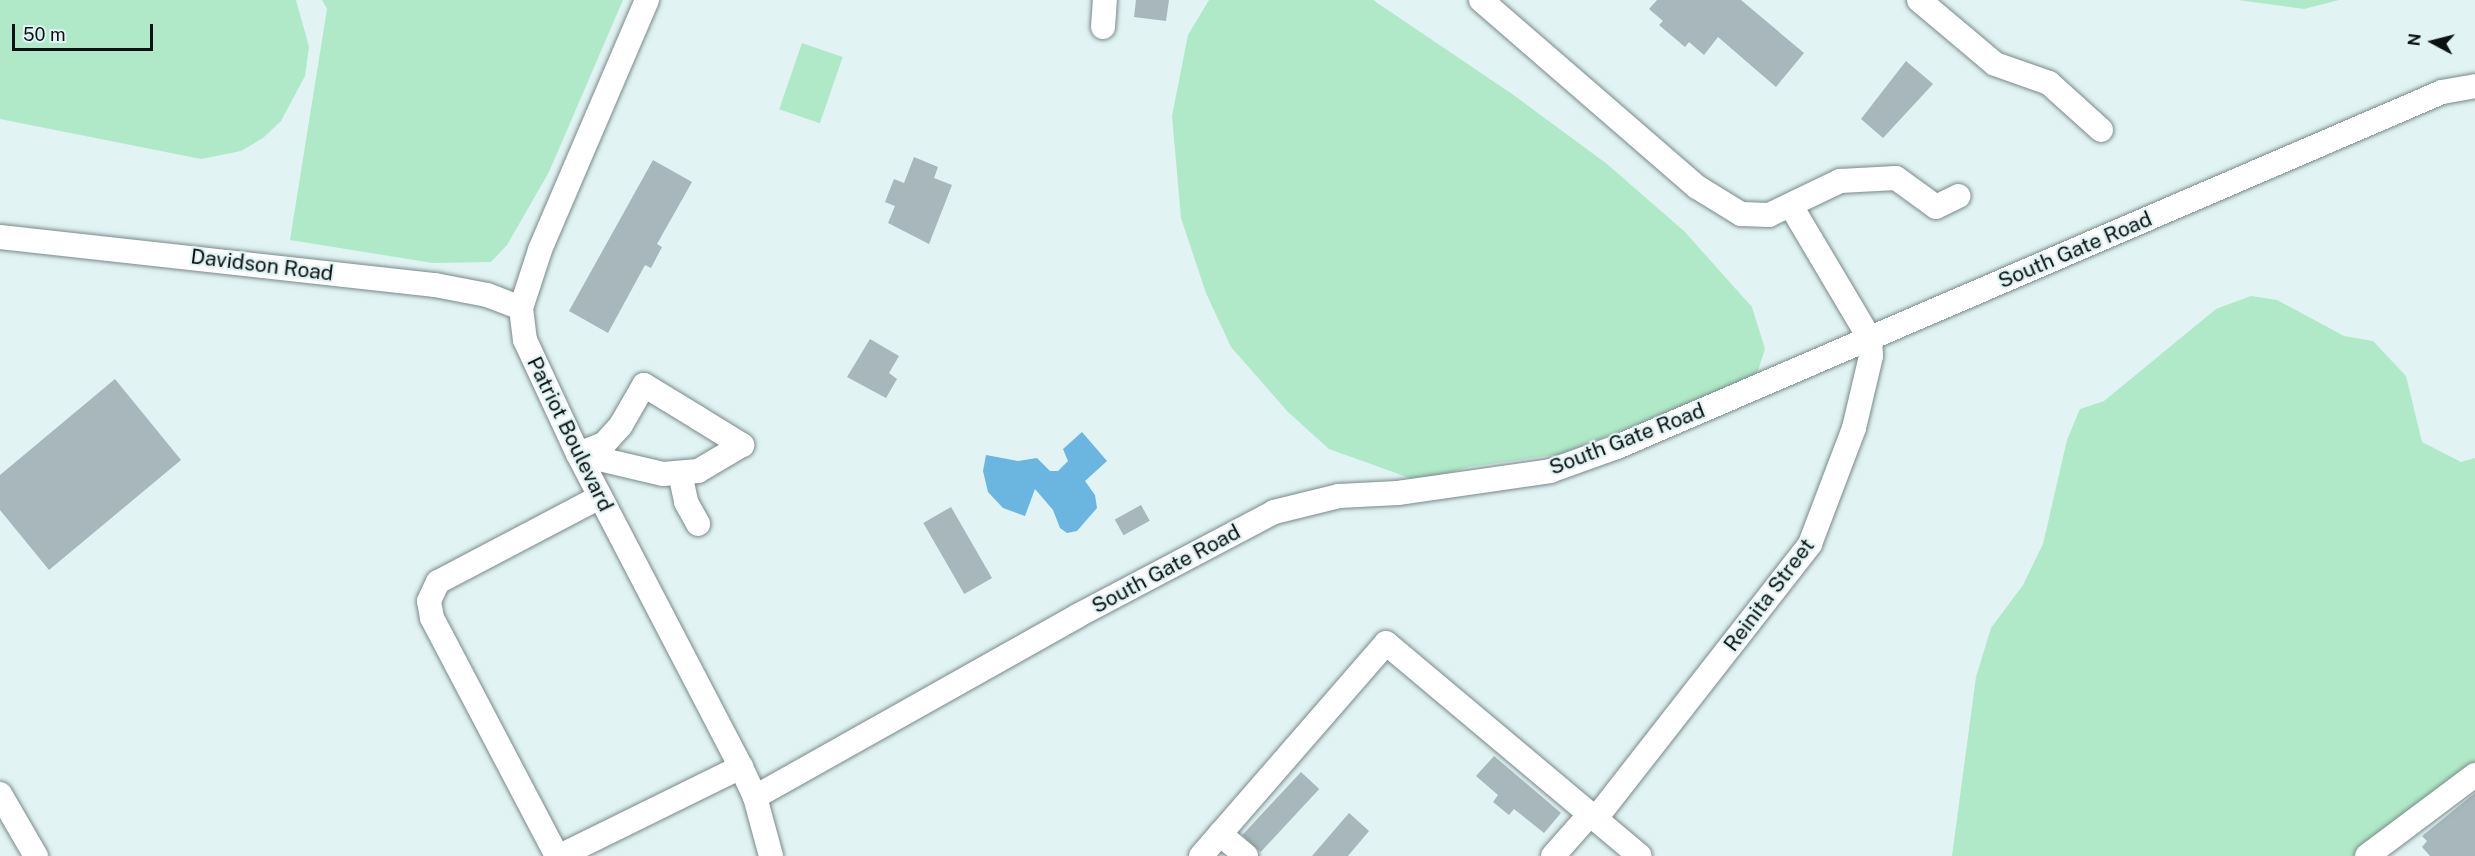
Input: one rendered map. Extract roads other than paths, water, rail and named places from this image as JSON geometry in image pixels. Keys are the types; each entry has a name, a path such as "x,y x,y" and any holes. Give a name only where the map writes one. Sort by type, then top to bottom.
{"street":[{"name":"Patriot Boulevard","path":"647,0 540,250 521,308 525,340 537,371 578,454 741,767 755,797 771,856"},
{"path":"1103,27 1105,0"},
{"path":"1481,0 1720,204 1741,214 1769,215 1791,207 1840,181 1896,178 1936,207 1959,196"},
{"path":"1919,0 1995,64 2049,83 2101,130"},
{"name":"South Gate Road","path":"755,797 1077,616 1274,512 1340,496 1398,494 1550,471 1617,447 2442,92 2475,86"},
{"path":"1791,207 1870,339"},
{"name":"Davidson Road","path":"0,237 435,285 487,295 521,308"},
{"name":"Reinita Street","path":"1553,856 1594,815 1810,544 1854,428 1871,356 1870,339"},
{"path":"644,385 742,445 698,471 663,474 578,454 604,444 621,425 644,385"},
{"path":"680,473 686,502 698,524"},
{"path":"600,497 438,582 429,601 432,618 559,856 741,767"},
{"path":"1202,856 1386,643 1594,815 1640,856"},
{"path":"2367,856 2475,775"},
{"path":"0,794 36,856"},
{"path":"1220,834 1246,856"}],"water":[{"path":"1082,432 1107,461 1085,481 1095,495 1097,508 1077,531 1067,533 1060,528 1053,510 1035,489 1025,516 1003,508 988,492 983,471 986,455 1018,461 1037,458 1050,471 1058,471 1068,461 1063,449"}]}
